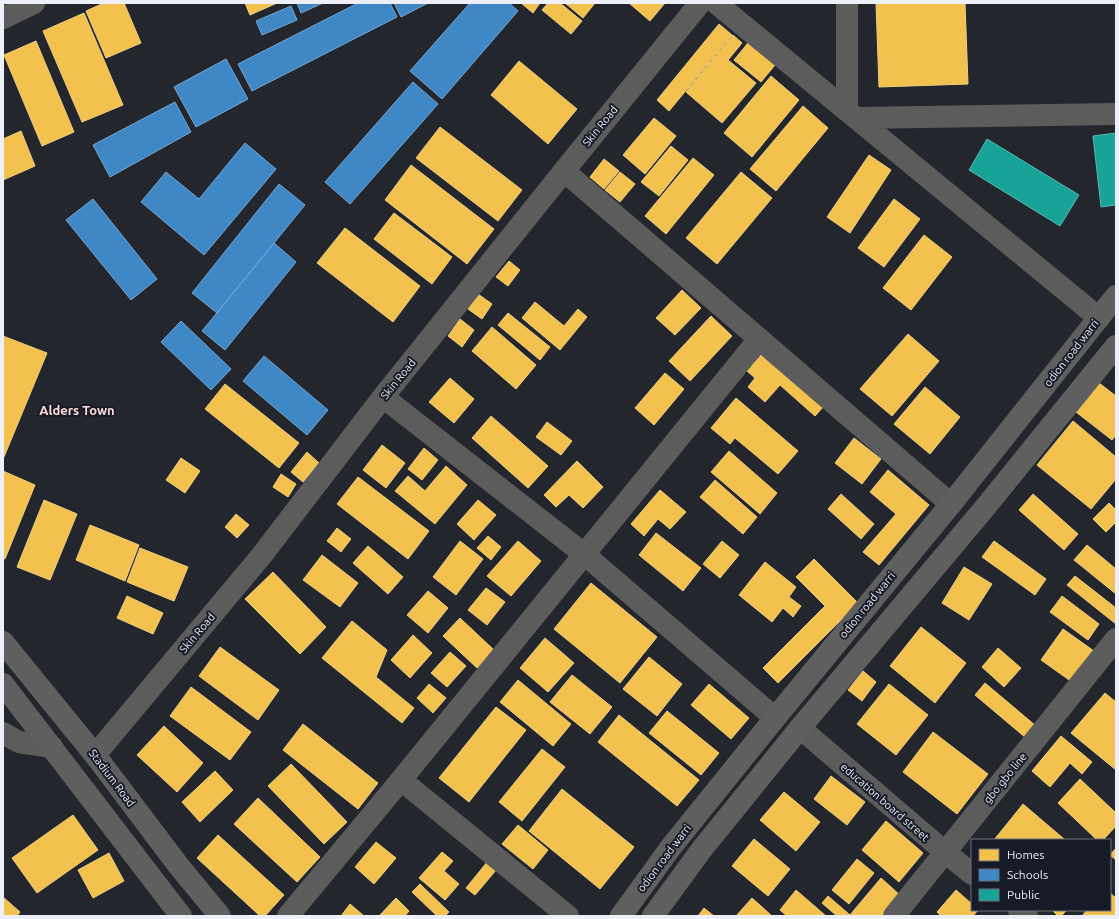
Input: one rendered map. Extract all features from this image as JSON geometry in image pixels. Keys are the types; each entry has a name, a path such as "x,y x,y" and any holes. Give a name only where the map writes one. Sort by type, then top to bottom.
{"main road":[{"name":"odion road warri","path":"621,916 671,847 951,504 1116,296"},
{"path":"653,916 702,849 800,728 983,510 1116,346"},
{"name":"Stadium Road","path":"3,642 95,754 178,865 220,916"},
{"path":"3,684 181,916"}],"street":[{"path":"3,18 34,3"},
{"name":"Skin Road","path":"95,754 262,555 383,397 700,3"},
{"path":"716,3 1099,318"},
{"path":"847,3 852,114"},
{"path":"852,114 1116,114"},
{"path":"564,171 951,504"},
{"path":"288,916 401,780 759,339"},
{"path":"383,397 584,554 775,718"},
{"name":"gbo gbo line","path":"894,916 1116,639"},
{"name":"education board street","path":"800,728 971,873"},
{"path":"3,733 19,742 52,747"},
{"path":"401,780 568,916"}],"building: Homes":[{"path":"104,3 124,3 141,43 106,58 86,11"},
{"path":"245,3 277,3 250,15"},
{"path":"521,3 540,3 533,13"},
{"path":"548,3 560,3 582,21 571,34 542,10"},
{"path":"565,3 595,3 583,18"},
{"path":"629,3 665,3 650,21"},
{"path":"876,3 965,3 968,84 879,87"},
{"path":"84,13 123,105 82,122 43,31"},
{"path":"719,24 732,35 669,111 657,100"},
{"path":"733,35 742,43 728,60 756,83 722,123 686,92"},
{"path":"36,41 74,132 42,146 4,55"},
{"path":"748,43 775,65 761,82 734,60"},
{"path":"519,61 577,109 548,144 491,95"},
{"path":"771,76 799,100 752,157 724,133"},
{"path":"803,106 828,128 776,191 750,169"},
{"path":"654,118 676,136 645,174 623,155"},
{"path":"440,127 522,190 498,221 416,158"},
{"path":"21,131 35,166 3,180 3,139"},
{"path":"671,146 688,160 659,196 641,182"},
{"path":"869,155 891,170 850,233 827,217"},
{"path":"693,158 714,175 666,234 645,216"},
{"path":"604,159 619,171 604,189 590,177"},
{"path":"411,165 494,229 467,264 385,200"},
{"path":"620,172 635,184 620,202 605,190"},
{"path":"741,172 772,198 717,264 686,238"},
{"path":"894,199 920,219 884,267 858,248"},
{"path":"394,213 452,257 432,284 374,239"},
{"path":"345,228 420,286 393,322 317,263"},
{"path":"924,235 952,257 911,310 883,288"},
{"path":"509,261 520,270 508,286 496,277"},
{"path":"682,290 701,308 675,335 656,318"},
{"path":"478,294 492,304 482,319 468,309"},
{"path":"535,302 564,326 578,309 587,317 560,350 522,318"},
{"path":"508,313 550,347 540,360 498,325"},
{"path":"711,316 732,336 690,381 669,361"},
{"path":"460,319 474,330 462,347 448,336"},
{"path":"492,327 536,365 516,389 472,351"},
{"path":"908,334 939,361 892,416 860,389"},
{"path":"3,336 47,353 4,457 3,457"},
{"path":"763,353 824,406 815,416 780,385 765,402 748,387 755,378 747,371"},
{"path":"665,373 684,389 654,425 635,408"},
{"path":"450,378 474,399 454,423 429,402"},
{"path":"1099,383 1116,396 1116,435 1112,440 1076,412"},
{"path":"225,384 299,443 279,468 205,409"},
{"path":"925,387 960,417 930,454 894,424"},
{"path":"736,398 798,451 778,474 735,438 730,444 711,428"},
{"path":"491,416 548,466 528,488 472,438"},
{"path":"1073,421 1116,457 1116,479 1091,509 1037,465"},
{"path":"547,422 572,441 561,455 536,437"},
{"path":"854,438 881,459 862,484 835,463"},
{"path":"382,445 405,463 386,488 363,470"},
{"path":"424,448 438,460 422,480 408,469"},
{"path":"729,451 777,493 760,514 711,472"},
{"path":"307,452 319,463 303,482 291,472"},
{"path":"181,458 200,471 185,493 166,480"},
{"path":"577,461 603,487 583,508 569,495 556,507 544,495"},
{"path":"446,466 467,485 435,524 395,491 408,476 425,491"},
{"path":"888,470 929,505 879,565 863,552 896,514 870,492"},
{"path":"3,471 35,485 5,559 3,558"},
{"path":"281,474 296,484 288,497 273,487"},
{"path":"358,477 429,531 408,559 337,504"},
{"path":"715,480 757,517 743,534 700,497"},
{"path":"660,490 686,512 670,529 658,519 644,536 631,524"},
{"path":"841,494 874,524 861,539 828,509"},
{"path":"1033,494 1078,534 1064,550 1019,510"},
{"path":"44,500 77,514 50,580 17,567"},
{"path":"478,500 496,515 474,540 457,524"},
{"path":"1109,503 1116,510 1116,522 1106,532 1093,519"},
{"path":"236,514 249,525 237,538 225,527"},
{"path":"90,525 139,545 125,581 76,560"},
{"path":"337,528 351,539 341,552 327,541"},
{"path":"656,533 701,568 683,591 639,555"},
{"path":"488,536 501,547 491,560 477,548"},
{"path":"460,541 483,559 456,595 433,577"},
{"path":"518,541 541,561 511,596 487,576"},
{"path":"722,541 739,555 720,578 703,564"},
{"path":"994,541 1046,579 1035,595 982,557"},
{"path":"1087,545 1116,569 1116,594 1074,560"},
{"path":"368,546 403,577 388,594 353,563"},
{"path":"140,548 188,567 174,601 127,582"},
{"path":"322,555 358,583 340,607 303,580"},
{"path":"814,559 858,603 778,683 763,668 825,606 796,577"},
{"path":"765,562 796,587 789,597 801,606 793,617 783,608 772,622 739,595"},
{"path":"964,567 992,584 969,620 942,603"},
{"path":"273,572 326,627 300,654 245,599"},
{"path":"1075,576 1116,608 1116,624 1067,585"},
{"path":"591,583 657,637 620,683 554,629"},
{"path":"486,588 505,602 487,625 468,610"},
{"path":"428,591 448,608 428,633 407,615"},
{"path":"127,596 163,613 153,634 117,618"},
{"path":"1062,596 1099,624 1088,640 1050,612"},
{"path":"460,618 494,650 477,668 443,636"},
{"path":"352,621 387,650 376,677 414,708 402,723 322,658"},
{"path":"921,627 966,663 935,703 890,666"},
{"path":"1063,629 1094,651 1072,682 1041,660"},
{"path":"413,635 432,653 410,678 391,660"},
{"path":"545,638 574,663 548,692 520,668"},
{"path":"220,647 279,690 258,720 199,676"},
{"path":"998,648 1021,668 1004,687 982,667"},
{"path":"450,652 466,666 447,687 431,673"},
{"path":"649,657 682,684 657,716 623,689"},
{"path":"863,671 876,682 862,701 848,690"},
{"path":"572,675 612,707 590,734 550,702"},
{"path":"518,680 571,724 553,746 500,702"},
{"path":"985,683 1036,726 1026,738 975,695"},
{"path":"429,684 446,698 433,713 417,698"},
{"path":"709,684 749,718 731,739 691,705"},
{"path":"889,684 928,715 896,755 857,724"},
{"path":"191,687 251,732 230,760 170,716"},
{"path":"1105,693 1116,702 1116,770 1071,733"},
{"path":"496,707 526,730 469,802 439,778"},
{"path":"667,711 719,753 701,775 649,733"},
{"path":"619,715 699,780 677,806 598,742"},
{"path":"303,724 378,783 358,809 283,750"},
{"path":"164,726 203,763 177,792 137,755"},
{"path":"933,732 988,774 957,814 903,772"},
{"path":"1061,736 1092,762 1082,774 1070,763 1050,787 1032,771"},
{"path":"542,749 565,767 522,821 499,802"},
{"path":"291,764 347,822 324,844 268,786"},
{"path":"215,771 233,790 200,822 182,802"},
{"path":"831,776 865,802 847,825 814,799"},
{"path":"1080,779 1116,813 1116,826 1104,839 1096,839 1058,803"},
{"path":"562,789 634,847 600,889 529,831"},
{"path":"784,792 820,822 796,851 760,820"},
{"path":"258,798 320,857 297,882 234,824"},
{"path":"1023,804 1064,839 995,839"},
{"path":"73,815 98,850 37,893 12,858"},
{"path":"886,821 923,853 899,882 862,850"},
{"path":"518,825 548,850 533,869 502,844"},
{"path":"218,835 284,895 265,916 260,916 197,858"},
{"path":"754,839 790,869 768,896 732,866"},
{"path":"376,842 396,858 374,884 355,867"},
{"path":"1116,848 1116,860 1111,856"},
{"path":"442,852 453,861 444,871 459,884 445,900 419,878"},
{"path":"109,853 124,881 93,898 78,870"},
{"path":"857,859 874,873 849,904 832,890"},
{"path":"488,861 497,869 475,895 466,888"},
{"path":"881,878 901,896 884,916 837,916 822,903 828,896 850,915"},
{"path":"420,884 449,912 445,916 437,916 412,892"},
{"path":"796,890 826,916 787,916 780,910"},
{"path":"956,890 971,903 971,911 977,911 973,916 941,916 937,912"},
{"path":"1111,894 1116,898 1116,916 1082,916 1086,911 1111,911"},
{"path":"3,897 20,912 17,916 3,916"},
{"path":"396,898 409,911 405,916 379,916"},
{"path":"752,898 772,916 736,916"},
{"path":"350,904 364,916 341,916"},
{"path":"704,908 714,916 698,916"},
{"path":"1053,911 1066,911 1061,916 1058,916"}],"building: Schools":[{"path":"297,3 323,3 301,13"},
{"path":"358,3 390,3 397,17 252,91 238,64"},
{"path":"394,3 428,3 401,17"},
{"path":"470,3 509,3 518,11 442,99 410,71"},
{"path":"291,6 297,20 262,35 256,21"},
{"path":"226,59 248,99 196,127 174,87"},
{"path":"413,82 438,104 350,204 325,182"},
{"path":"175,102 191,132 110,177 93,145"},
{"path":"245,143 276,169 204,255 141,202 166,172 199,199"},
{"path":"279,184 305,205 217,313 192,293"},
{"path":"93,199 157,279 131,300 66,220"},
{"path":"274,243 296,262 225,350 202,331"},
{"path":"181,321 231,369 211,390 161,342"},
{"path":"264,356 328,410 307,435 243,381"}],"building: Public":[{"path":"1116,133 1116,205 1101,207 1093,136"},
{"path":"987,139 1079,195 1060,226 969,170"}],"district":[{"name":"Alders Town","path":"77,410"}]}
